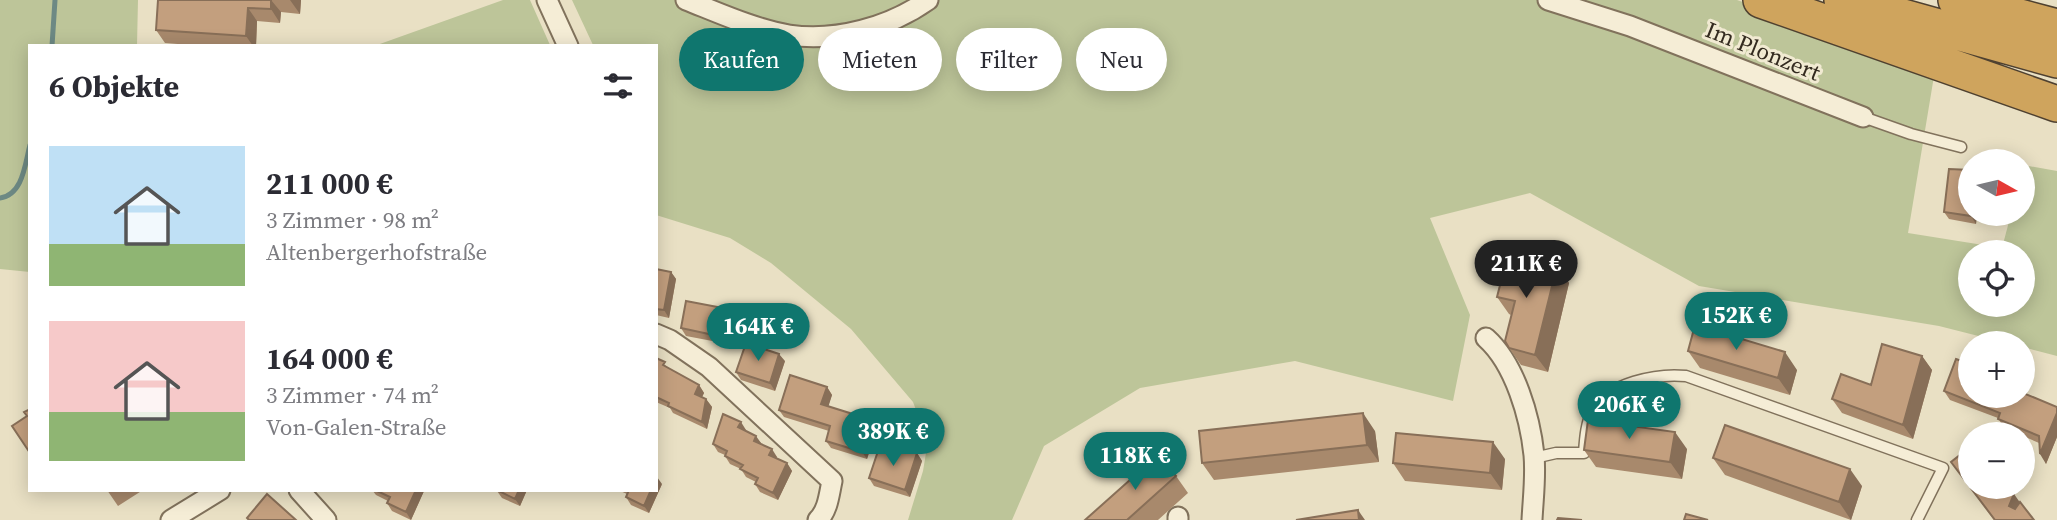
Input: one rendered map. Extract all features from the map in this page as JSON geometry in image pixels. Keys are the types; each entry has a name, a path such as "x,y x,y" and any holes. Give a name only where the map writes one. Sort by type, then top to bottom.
{"highway":[{"path":"1761,0 2057,104"},
{"path":"1842,0 2057,60"},
{"path":"1956,0 2057,27"},
{"path":"2001,12 2057,13"}],"street":[{"path":"547,0 567,44"},
{"path":"686,0 769,30 810,37 876,25 914,10 929,0"},
{"name":"Im Plonzert","path":"1548,0 1654,34 1863,117"},
{"path":"658,335 709,367 832,481 828,501 818,520"},
{"path":"1486,338 1502,354 1512,374 1529,427 1534,458 1532,520"},
{"path":"171,520 217,492"},
{"path":"301,492 326,520"}],"lane":[{"name":"Im Plonzert","path":"1863,117 1911,134 1961,147"},
{"path":"1534,458 1556,453 1584,453 1592,411 1598,402 1620,388 1634,381 1662,375 1686,376 1944,468 1917,520"}],"green space":[{"path":"0,0 138,0 137,44 28,44 28,272 0,269"},
{"path":"503,0 530,0 550,44 380,44"},
{"path":"572,0 1737,0 1935,70 1908,233 1958,241 1958,317 2035,317 2035,240 2004,240 2008,226 2035,226 2035,167 2057,171 2057,356 2035,350 2035,331 1959,331 1699,286 1530,193 1430,218 1470,315 1453,401 1295,361 1140,388 1044,446 1012,520 908,520 923,471 927,447 913,402 851,329 771,263 730,238 658,216 658,44 593,44"}],"building":[{"path":"158,0 271,0 271,9 248,8 246,36 156,30"},
{"path":"1949,169 1958,169 1958,214 1944,212"},
{"path":"1508,254 1557,266 1535,355 1509,348 1505,341 1515,301 1497,297"},
{"path":"658,269 671,272 664,310 658,309"},
{"path":"686,301 723,308 718,336 681,328"},
{"path":"1695,325 1785,352 1778,378 1688,351"},
{"path":"746,343 779,354 770,383 736,372"},
{"path":"1882,344 1922,356 1903,425 1832,399 1841,374 1871,385"},
{"path":"658,359 665,362 663,365 699,385 695,394 706,399 702,422 668,406 669,403 658,398"},
{"path":"1956,359 1958,360 1958,396 1944,391"},
{"path":"790,375 827,387 821,404 872,420 862,452 826,441 830,426 779,410"},
{"path":"2035,398 2057,407 2040,454 2035,422 2005,422 1998,419 2000,413 1987,408 2035,408"},
{"path":"28,410 28,450 12,426 27,416 24,412"},
{"path":"1363,413 1367,445 1202,463 1199,431"},
{"path":"723,414 741,422 738,427 756,436 754,441 772,449 769,455 787,463 773,493 755,484 758,478 740,469 743,465 725,456 727,451 713,444"},
{"path":"1588,420 1675,432 1670,462 1584,450"},
{"path":"1725,425 1850,469 1839,502 1713,458"},
{"path":"1396,433 1493,442 1490,473 1393,463"},
{"path":"879,448 899,455 901,448 917,453 905,490 869,478"},
{"path":"1158,455 1176,476 1127,520 1085,520"},
{"path":"1958,456 1958,471 1951,462"},
{"path":"379,492 415,492 406,512 387,503 390,497"},
{"path":"501,492 518,492 515,499"},
{"path":"628,492 650,492 644,506 626,497"},
{"path":"267,494 296,520 249,520 247,518"},
{"path":"1979,499 2012,499 2009,506 2015,509 2020,502 2034,520 1995,520"},
{"path":"1358,510 1359,520 1296,520"},
{"path":"1686,514 1708,520 1684,520"}],"waterway":[{"path":"52,44 55,0"},
{"path":"0,198 8,196 18,185 28,153"}]}
